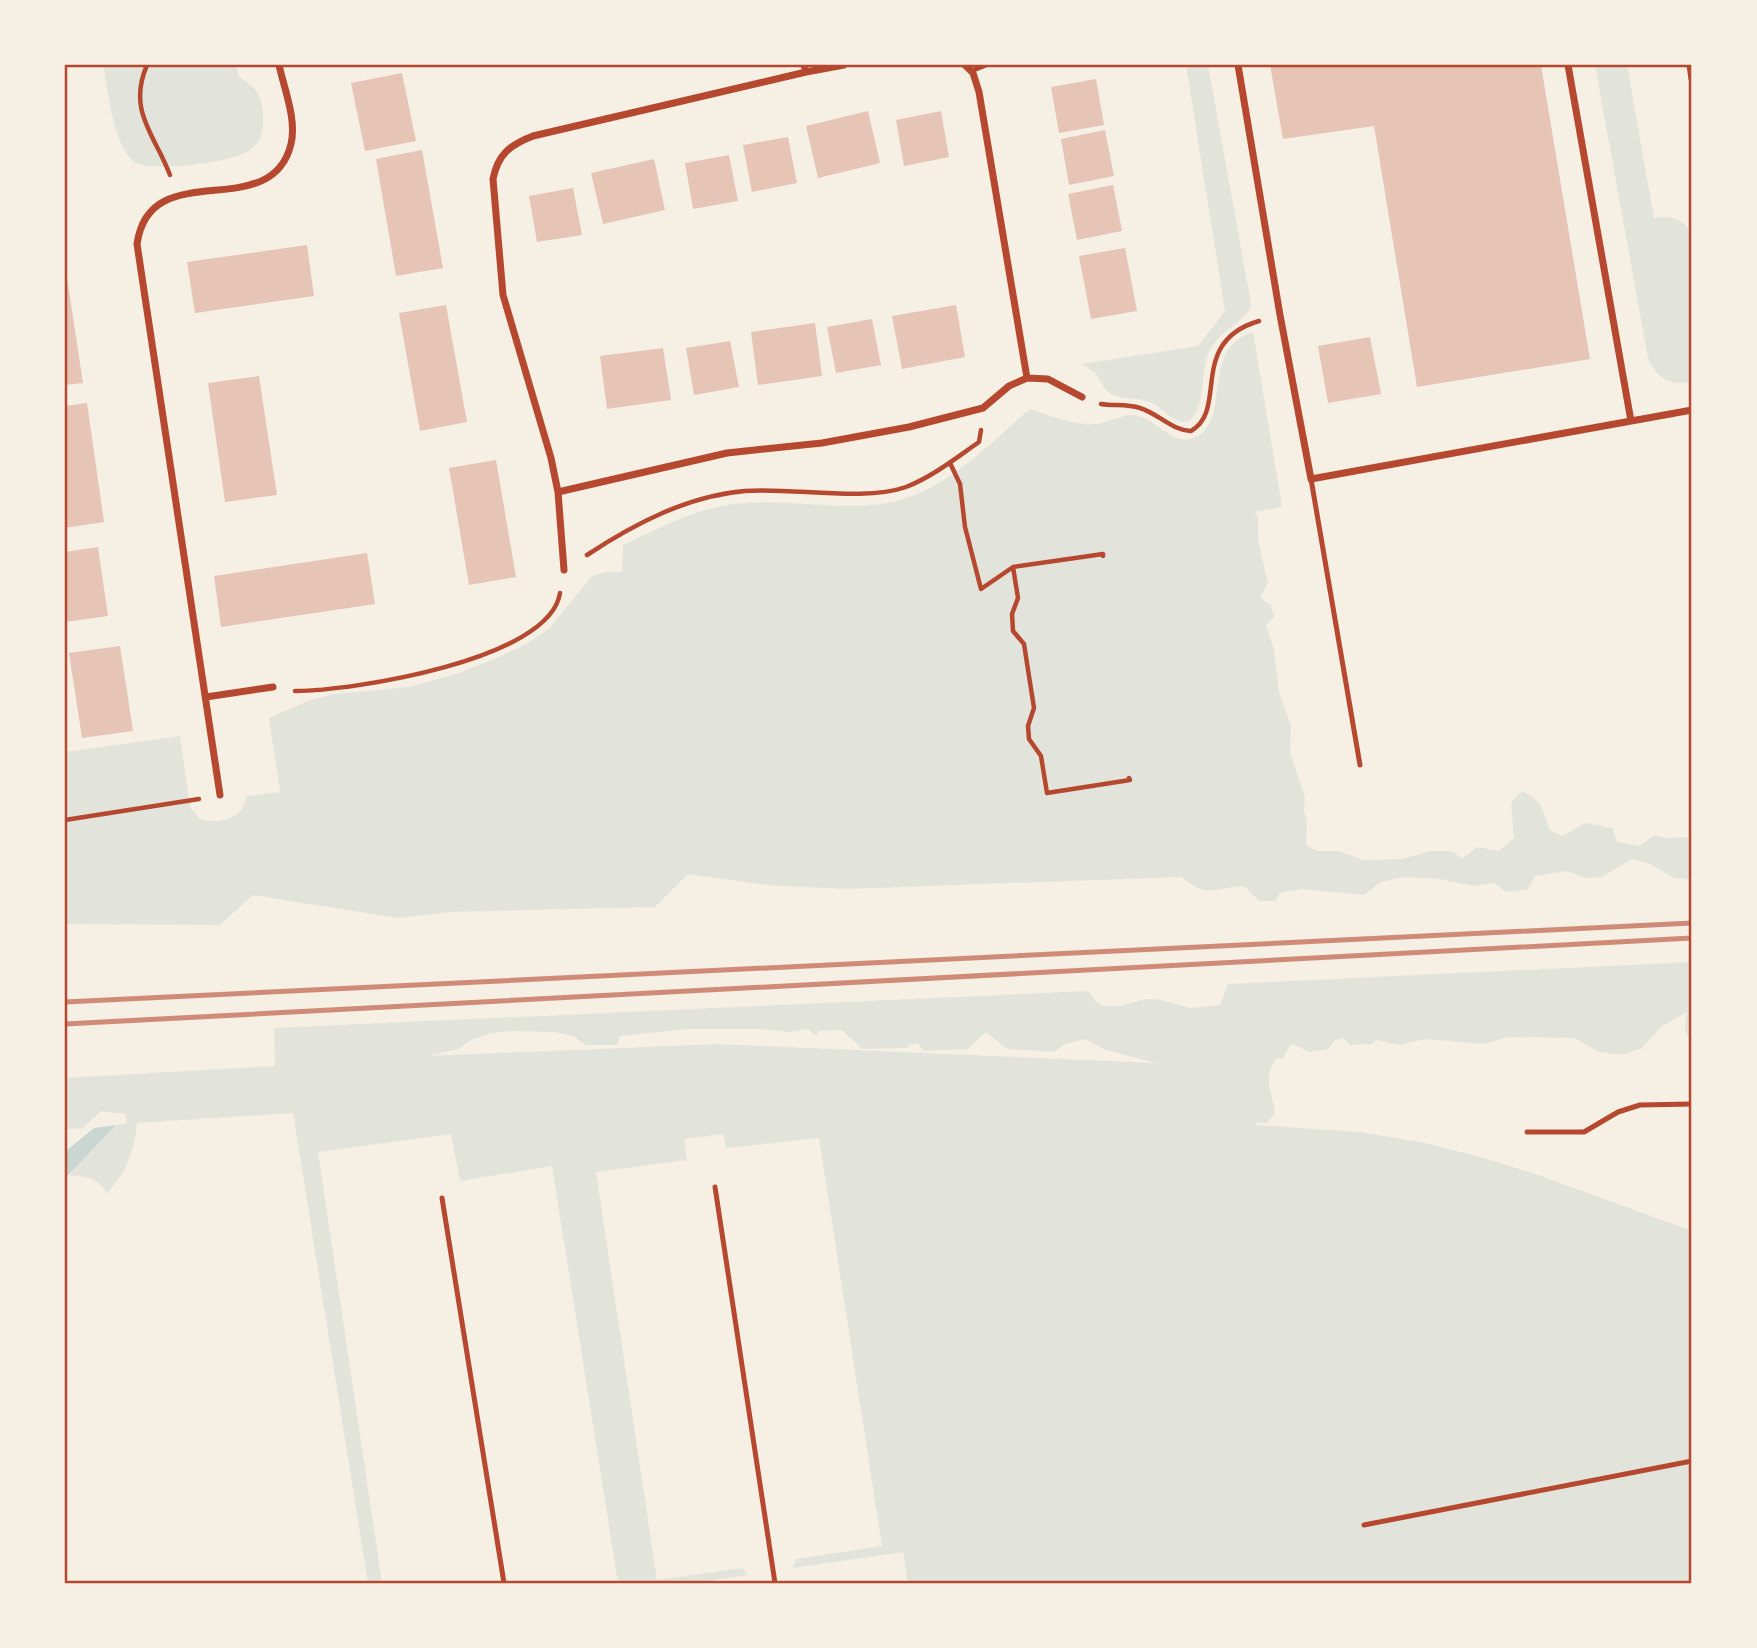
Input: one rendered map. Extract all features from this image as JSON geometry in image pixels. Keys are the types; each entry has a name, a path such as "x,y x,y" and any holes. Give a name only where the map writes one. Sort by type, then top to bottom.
{"street":[{"path":"220,795 137,244 139,227 148,212 160,201 252,185 270,176 284,160 291,143 292,125 279,65"},
{"path":"564,570 558,492 551,458 503,295 493,179 496,164 505,151 517,142 533,136 805,68 844,65"},
{"path":"1238,65 1311,479 1692,410"},
{"path":"1568,65 1631,421"},
{"path":"1690,65 1692,79"},
{"path":"968,68 979,92 1027,378"},
{"path":"558,492 727,453 871,436 983,408 1009,386 1027,378 1048,379 1082,397"},
{"path":"206,697 273,687"}],"lane":[{"path":"968,68 986,65"},
{"path":"1311,479 1360,765"},
{"path":"1527,1132 1584,1132 1618,1112 1640,1105 1692,1104"},
{"path":"715,1186 775,1583"},
{"path":"442,1198 504,1583"},
{"path":"1364,1525 1692,1461"}],"path":[{"path":"147,65 140,92 142,114 178,196"},
{"path":"1082,397 1103,405 1141,408 1174,427 1191,431 1203,420 1213,365 1219,350 1229,337 1245,325 1280,315"},
{"path":"273,687 297,692 371,684 459,664 523,636 544,621 559,601 564,570 616,536 664,512 692,502 745,491 880,492 905,487 950,463 979,442 983,408"},
{"path":"950,463 960,484 965,527 981,589 1013,567 1102,554 1103,556"},
{"path":"1013,567 1018,598 1012,614 1013,631 1024,644 1034,708 1028,726 1029,739 1041,755 1047,793 1130,780 1129,778"},
{"path":"65,820 220,795"}],"shaded area":[{"path":"103,65 236,65 239,77 254,88 261,101 261,136 252,149 238,156 171,167 141,165 133,161 120,142"},
{"path":"1186,65 1208,65 1251,304 1245,315 1221,336 1210,350 1200,402 1193,417 1184,422 1147,401 1111,394 1095,373 1081,364 1198,346 1225,311"},
{"path":"1595,65 1627,65 1654,218 1676,219 1689,229 1692,235 1692,381 1678,383 1665,379 1655,371 1648,358"},
{"path":"1253,332 1282,507 1254,512 1258,516 1258,541 1268,583 1260,598 1271,605 1274,617 1266,625 1274,650 1279,692 1291,726 1290,752 1305,798 1306,845 1317,851 1339,851 1363,860 1402,859 1430,851 1452,851 1462,859 1477,847 1499,851 1514,838 1511,803 1522,791 1538,802 1550,830 1562,836 1585,823 1612,828 1617,842 1639,846 1655,835 1665,838 1692,837 1692,879 1674,878 1650,864 1632,859 1602,877 1585,878 1568,871 1535,876 1527,890 1505,892 1495,883 1474,886 1439,879 1403,877 1381,882 1364,895 1302,889 1280,893 1275,901 1259,901 1244,886 1205,890 1181,877 847,889 766,885 688,874 655,907 451,912 398,918 253,895 220,925 65,924 65,752 180,736 190,807 201,820 230,818 241,810 247,796 280,792 269,718 310,700 335,694 409,687 456,674 528,643 550,628 591,577 604,572 622,572 623,545 682,518 728,505 763,502 846,506 904,499 939,483 955,472 1030,409 1072,422 1090,424 1135,415 1178,438 1193,438 1205,430 1212,418 1226,353 1236,341"},
{"path":"1692,962 1692,1040 1685,1031 1687,1012 1661,1027 1642,1048 1622,1055 1599,1052 1574,1038 1508,1037 1484,1044 1425,1039 1400,1045 1376,1040 1372,1044 1350,1045 1344,1038 1335,1040 1328,1049 1309,1052 1293,1044 1283,1058 1276,1059 1269,1073 1275,1113 1267,1123 1257,1122 1255,1125 1360,1132 1425,1143 1541,1176 1692,1231 1692,1583 908,1583 903,1552 793,1568 796,1559 882,1546 819,1138 726,1148 723,1134 684,1139 687,1160 596,1172 657,1580 743,1568 748,1575 694,1583 618,1583 552,1166 460,1181 451,1134 318,1152 382,1583 368,1583 293,1113 137,1123 128,1161 107,1193 100,1184 91,1179 69,1176 75,1166 116,1125 127,1123 125,1114 101,1111 83,1128 65,1129 65,1078 275,1066 274,1028 1089,991 1096,1002 1103,1006 1121,1006 1144,999 1157,999 1190,1008 1220,1005 1228,984","holes":["689,1029 763,1029 790,1032 807,1029 817,1036 818,1031 842,1030 862,1049 907,1048 910,1044 918,1044 924,1051 968,1049 986,1032 1007,1049 1054,1052 1065,1044 1086,1039 1103,1049 1155,1063 716,1044 428,1056 458,1049 471,1040 491,1033 512,1031 555,1032 575,1037 585,1045 617,1045 620,1036"]},
{"path":"116,1125 65,1178 66,1151 94,1128"}],"building":[{"path":"1270,65 1541,65 1590,359 1417,387 1374,126 1283,139"},
{"path":"402,73 416,141 365,151 351,83"},
{"path":"1096,79 1104,125 1059,133 1051,87"},
{"path":"868,111 880,163 818,178 806,126"},
{"path":"941,111 949,157 904,166 896,120"},
{"path":"1105,130 1114,176 1069,185 1061,139"},
{"path":"788,137 797,183 752,192 743,145"},
{"path":"422,150 443,268 396,276 376,159"},
{"path":"729,155 738,201 693,209 685,163"},
{"path":"654,159 665,210 603,224 591,173"},
{"path":"1113,185 1122,231 1077,240 1068,194"},
{"path":"573,188 582,235 537,242 529,196"},
{"path":"307,245 314,296 195,313 187,262"},
{"path":"1125,248 1137,311 1091,319 1079,256"},
{"path":"65,264 83,383 65,385"},
{"path":"446,305 467,422 420,431 399,313"},
{"path":"956,305 965,357 902,369 892,316"},
{"path":"872,319 881,365 836,373 827,327"},
{"path":"815,323 822,376 758,385 751,332"},
{"path":"1370,337 1381,394 1328,403 1318,346"},
{"path":"730,341 739,387 694,395 686,348"},
{"path":"663,348 671,400 607,409 600,356"},
{"path":"259,376 277,495 225,502 208,383"},
{"path":"87,403 104,522 65,528 65,406"},
{"path":"496,460 516,577 469,585 449,468"},
{"path":"98,547 108,616 65,622 65,552"},
{"path":"367,553 375,604 221,627 214,576"},
{"path":"120,646 133,731 82,738 69,653"}],"railway":[{"path":"65,1002 1692,923"},
{"path":"65,1024 1692,938"}]}
